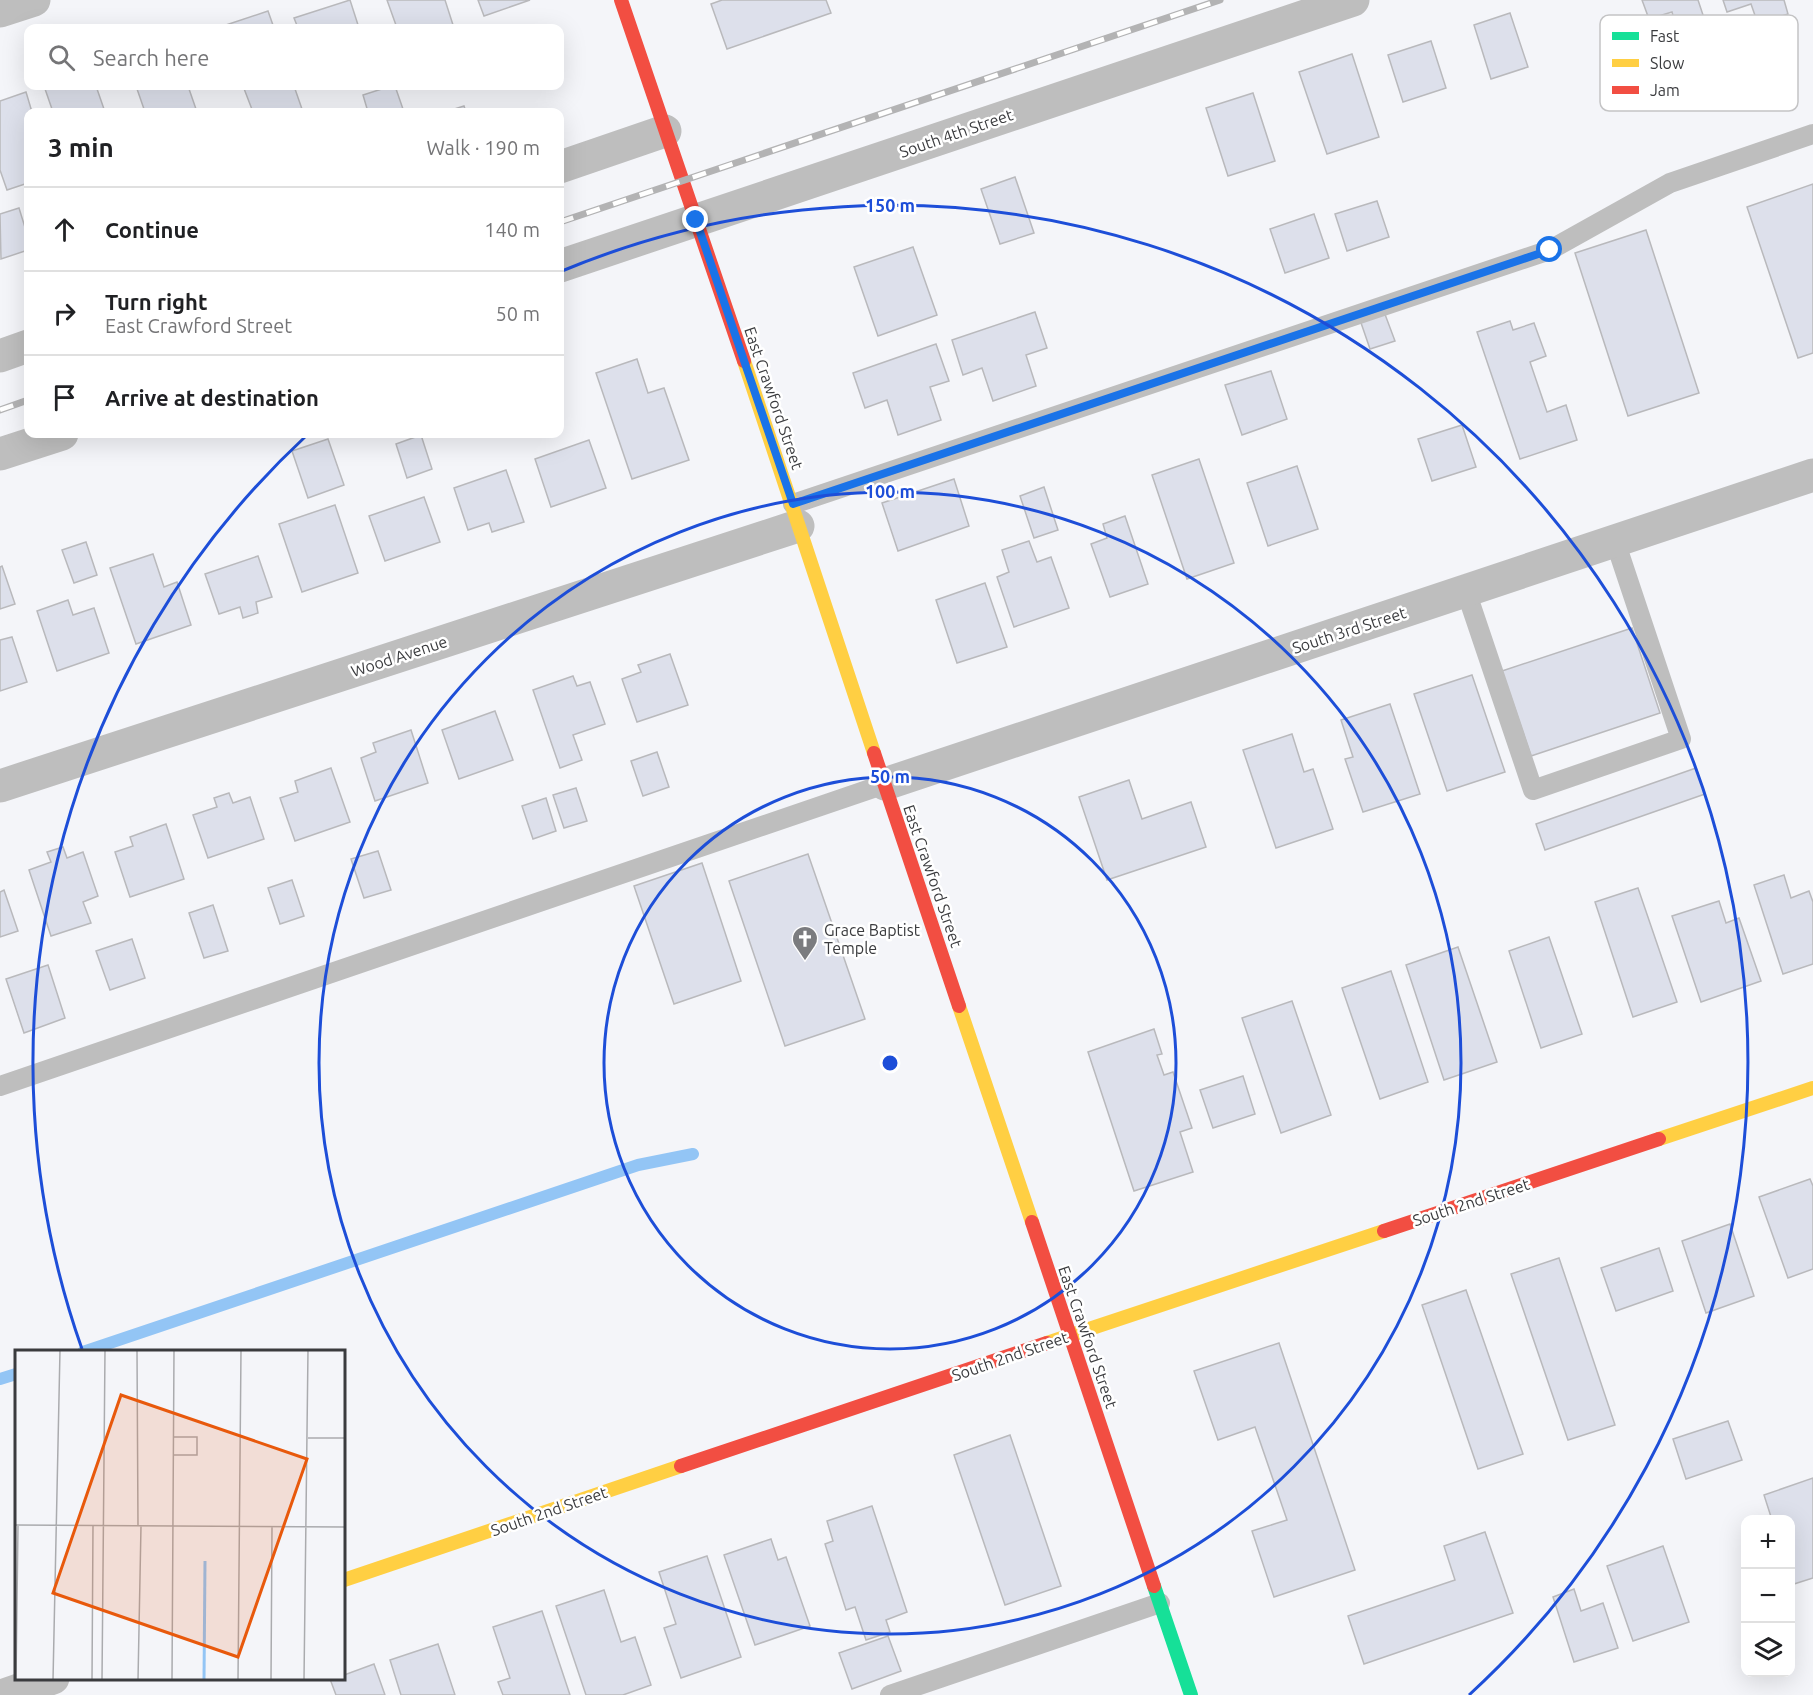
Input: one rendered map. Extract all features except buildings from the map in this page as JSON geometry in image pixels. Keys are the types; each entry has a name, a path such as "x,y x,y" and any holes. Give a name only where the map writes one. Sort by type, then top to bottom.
{"main road":[{"name":"East Crawford Street","path":"621,0 1191,1695"},
{"name":"South 2nd Street","path":"345,1580 1813,1088"}],"street":[{"path":"0,11 34,0"},
{"name":"South 4th Street","path":"564,265 1353,0"},
{"path":"564,165 665,131"},
{"path":"0,356 24,347"},
{"path":"0,454 50,438"},
{"name":"South 3rd Street","path":"885,784 1813,475"},
{"name":"Wood Avenue","path":"0,786 795,515"},
{"path":"4,1695 47,1680"}],"lane":[{"path":"795,515 1550,250 1670,183 1813,134"},
{"path":"1466,591 1533,790 1681,739 1615,541"},
{"path":"0,1086 885,784"},
{"path":"890,1695 1160,1603"}],"waterway":[{"path":"89,1350 638,1165 693,1154"},
{"path":"0,1379 15,1374"}],"railway":[{"path":"564,221 1220,0"},
{"path":"0,410 24,401"}],"traffic: fast":[{"path":"1154,1586 1191,1695"}],"traffic: slow":[{"path":"744,361 874,753"},
{"path":"959,1006 1032,1222"},
{"path":"1659,1139 1813,1088"},
{"path":"1047,1343 1384,1231"},
{"path":"345,1580 681,1466"}],"traffic: jam":[{"path":"621,0 744,361"},
{"path":"874,753 959,1006"},
{"path":"1384,1231 1659,1139"},
{"path":"1032,1222 1154,1586"},
{"path":"681,1466 1047,1343"}],"place":[{"name":"Grace Baptist Temple","path":"805,962"}],"route":[{"path":"696,220 793,504 1550,250"}]}
